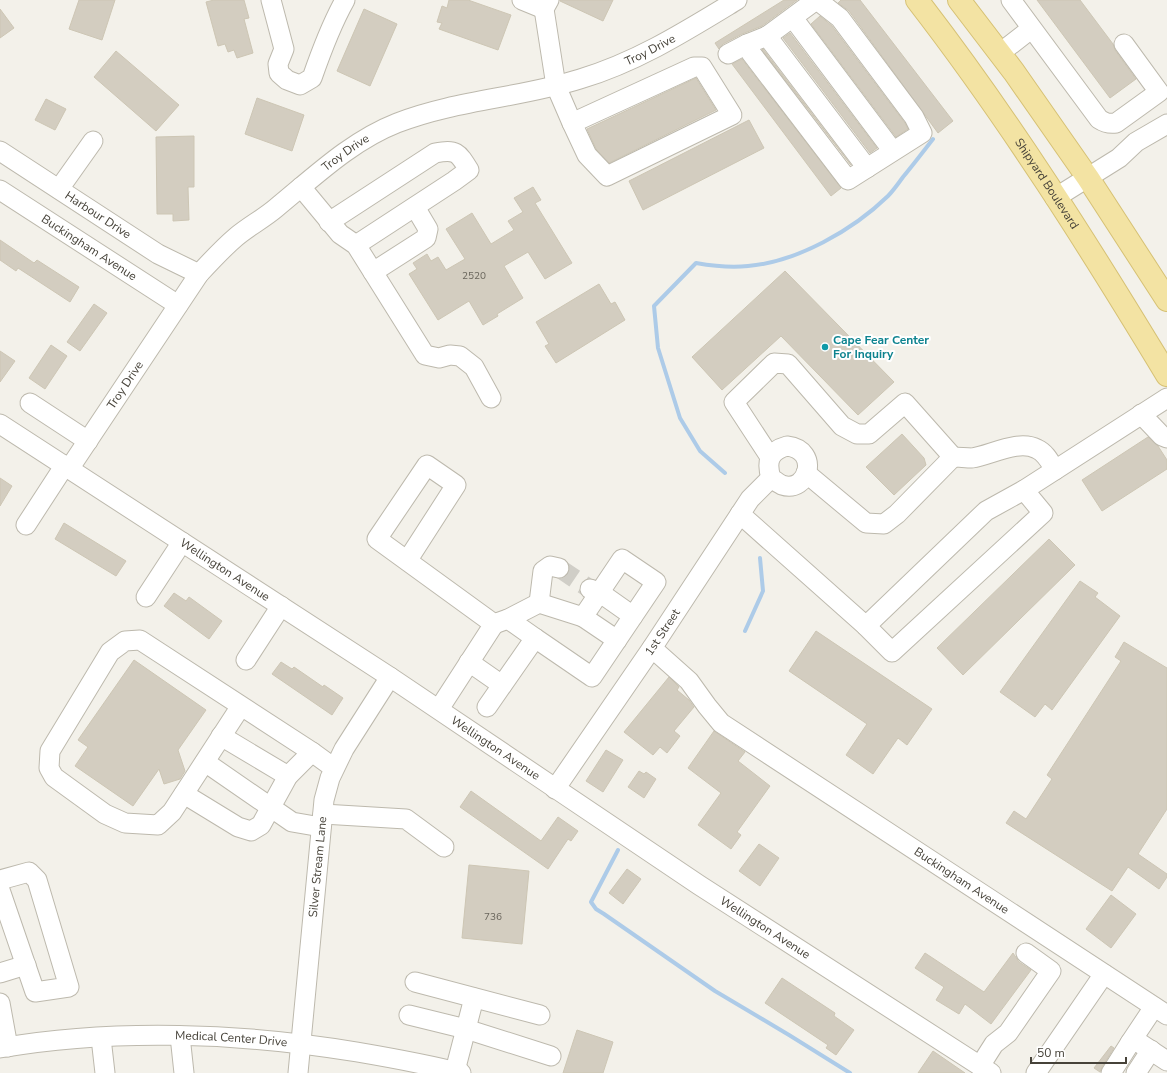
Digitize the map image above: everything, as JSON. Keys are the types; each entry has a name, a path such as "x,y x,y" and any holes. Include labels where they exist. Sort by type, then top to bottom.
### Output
{"main road":[{"name":"Shipyard Boulevard","path":"917,0 984,90 1055,198 1167,375"},
{"path":"959,0 1000,53 1088,178 1167,300"}],"street":[{"path":"271,0 284,49 278,64 279,73 287,80 300,85 312,78 321,52 345,0"},
{"path":"522,0 547,5 556,86 572,123 587,155 607,176 732,115 702,67 694,67 572,123"},
{"name":"Troy Drive","path":"26,525 67,467 88,441 199,274 214,257 237,236 275,209 301,187 356,146 377,132 397,123 422,115 451,107 556,86 610,70 660,46 737,0"},
{"path":"728,54 747,44 767,36 816,0 840,18 914,117 922,133 848,180 751,53 747,44"},
{"path":"1011,0 1099,119 1110,123 1121,120 1159,92 1124,44"},
{"path":"793,18 889,146 890,152"},
{"path":"1000,53 1032,28"},
{"path":"767,36 867,168"},
{"path":"1055,198 1119,158 1136,142 1167,124"},
{"path":"59,189 93,141"},
{"name":"Harbour Drive","path":"0,151 158,254 199,274"},
{"path":"329,222 435,153 448,151 461,156 469,170 356,245"},
{"path":"301,187 340,234 356,245 425,355 439,358 450,355 460,356 474,367 491,398"},
{"name":"Buckingham Avenue","path":"0,190 178,305"},
{"path":"373,272 426,238 428,229 415,207"},
{"path":"770,457 734,402 774,363 788,364 842,426 857,434 869,434 905,404 953,457 970,458 1015,446 1026,446 1037,448 1045,455 1055,470"},
{"path":"866,626 986,511 1024,490 1167,398"},
{"path":"30,403 88,441"},
{"path":"1141,414 1162,436 1167,438"},
{"name":"Wellington Avenue","path":"0,424 439,709 555,789 699,885 985,1069"},
{"path":"787,446 794,447 800,450 804,455 808,468 806,474 803,479 793,485 781,485 771,478 768,464 770,457 780,448 787,446"},
{"path":"806,474 866,523 884,524 897,514 953,457"},
{"path":"407,561 456,484 427,465 377,539 407,561 501,622 535,638 592,677 656,582 622,559 595,590 583,617"},
{"name":"1st Street","path":"555,789 652,648 750,499 771,478"},
{"path":"740,514 866,626 892,652 1042,513 1024,490"},
{"path":"146,597 182,542"},
{"path":"539,603 543,571 550,566 559,568"},
{"path":"595,590 633,616"},
{"path":"439,709 469,662 501,622 539,603 583,617 617,640"},
{"path":"246,660 281,606"},
{"path":"487,707 535,638"},
{"path":"241,706 172,812 158,825 125,823 105,814 54,777 49,768 50,751 110,652 125,641 140,640 312,752 334,768"},
{"name":"Buckingham Avenue","path":"652,648 689,681 721,723 755,747 1161,1011"},
{"path":"469,662 502,685"},
{"name":"Silver Stream Lane","path":"298,1073 302,1044 322,821 326,794 334,768 344,749 390,677"},
{"path":"221,736 288,776"},
{"path":"184,794 238,827 251,832 261,825 272,808 288,776 312,752"},
{"path":"205,762 292,822 406,819 444,847"},
{"path":"0,880 29,872 37,880 69,987 35,992 0,890"},
{"path":"985,1069 994,1044 1008,1034 1051,971 1026,953"},
{"path":"0,973 26,965"},
{"path":"1036,1073 1104,974"},
{"path":"415,982 540,1015"},
{"path":"458,1072 466,1029 474,998"},
{"path":"0,1002 4,1047"},
{"path":"1111,1073 1130,1043 1161,1011"},
{"path":"409,1015 466,1029 551,1056"},
{"path":"180,1036 184,1073"},
{"name":"Medical Center Drive","path":"4,1047 101,1038 180,1036 237,1038 302,1044 381,1056 458,1072"},
{"path":"101,1038 105,1073"},
{"path":"1130,1043 1138,1042 1167,1061"},
{"path":"1136,1073 1151,1050"}],"building":[{"path":"79,0 115,0 102,40 69,29"},
{"path":"214,0 244,0 249,18 244,19 253,53 237,58 234,50 228,52 225,44 218,46 206,2"},
{"path":"449,0 468,0 511,15 498,50 439,29 442,23 437,22 442,6 447,8"},
{"path":"560,0 613,0 603,21"},
{"path":"784,0 797,0 762,26 723,44 719,49 715,43"},
{"path":"841,0 860,0 953,121 938,133 849,11 838,3"},
{"path":"1037,0 1080,0 1113,44 1115,50 1136,79 1110,98"},
{"path":"0,9 14,28 0,38"},
{"path":"364,9 397,24 370,86 337,71"},
{"path":"820,16 832,26 908,129 896,137 811,24"},
{"path":"790,33 877,148 870,153 783,38"},
{"path":"763,49 851,165 762,50"},
{"path":"116,51 179,105 156,131 94,77"},
{"path":"742,59 841,188 831,196 732,64"},
{"path":"696,78 716,110 609,163 596,149 587,129"},
{"path":"257,98 304,115 292,151 245,134"},
{"path":"46,99 66,109 55,130 35,120"},
{"path":"749,120 764,148 643,210 629,181"},
{"path":"194,136 194,187 188,187 189,220 173,221 173,214 157,214 156,137"},
{"path":"533,187 541,200 535,203 572,263 545,279 528,252 504,266 523,298 497,314 498,316 483,325 469,301 438,320 409,274 417,269 413,263 427,254 431,261 438,257 446,270 465,259 446,229 472,213 491,244 514,230 508,221 523,212 514,198"},
{"path":"0,240 34,263 37,260 79,287 70,302 18,268 16,271 0,260"},
{"name":"Cape Fear Center For Inquiry","path":"785,271 894,382 858,415 781,336 722,390 692,357"},
{"path":"599,284 611,304 615,302 625,320 556,363 545,346 549,344 536,322"},
{"path":"94,304 107,313 80,351 67,342"},
{"path":"51,345 67,356 45,389 29,378"},
{"path":"0,351 15,361 0,382"},
{"path":"902,434 924,458 926,465 894,495 866,467"},
{"path":"1148,437 1158,446 1167,460 1167,469 1102,511 1082,480"},
{"path":"0,478 12,486 0,506"},
{"path":"64,523 126,561 116,576 55,539"},
{"path":"1049,539 1075,565 963,675 937,648"},
{"path":"1080,581 1098,593 1095,597 1120,616 1052,710 1045,704 1035,717 1000,692"},
{"path":"174,593 186,601 189,597 222,621 209,639 164,606"},
{"path":"816,631 932,709 907,745 898,738 873,774 846,755 867,724 789,671"},
{"path":"1124,642 1167,668 1167,809 1138,854 1167,874 1167,877 1159,889 1128,867 1112,891 1006,823 1014,811 1026,819 1052,779 1047,775 1121,661 1115,657"},
{"path":"134,660 206,710 178,750 185,771 180,779 164,784 159,769 133,806 75,766 88,747 78,740"},
{"path":"281,662 292,669 294,667 323,687 324,685 343,698 332,715 272,674"},
{"path":"669,677 679,687 677,690 689,700 694,707 674,731 680,736 667,753 660,747 653,755 624,732"},
{"path":"714,731 745,752 738,761 770,786 737,832 741,835 731,849 698,825 721,793 688,768"},
{"path":"606,750 623,760 603,792 586,781"},
{"path":"639,771 644,774 646,772 656,779 644,798 628,787"},
{"path":"471,791 541,841 558,817 578,831 571,841 568,839 548,869 460,807"},
{"path":"759,844 779,858 760,886 739,871"},
{"path":"469,865 529,871 522,944 462,938"},
{"path":"627,869 641,879 623,904 609,893"},
{"path":"1111,895 1136,914 1111,948 1086,929"},
{"path":"925,953 984,992 1013,953 1019,962 1031,970 991,1024 965,1004 959,1014 936,1000 944,987 915,968"},
{"path":"782,978 835,1013 834,1016 854,1030 836,1055 826,1048 828,1045 765,1003"},
{"path":"577,1030 613,1042 603,1073 563,1073"},
{"path":"1111,1046 1114,1048 1100,1072 1094,1068"},
{"path":"933,1051 965,1073 918,1073"}],"waterway":[{"path":"725,473 700,451 680,418 658,348 654,306 696,263 735,267 767,263 805,251 841,232 874,209 894,190 933,139"},
{"path":"745,631 763,591 760,558"},
{"path":"618,850 591,902 596,909 715,991 850,1073"}],"tunnel":[{"path":"559,568 590,589"}],"place":[{"name":"Cape Fear Center For Inquiry","path":"825,347"}]}
